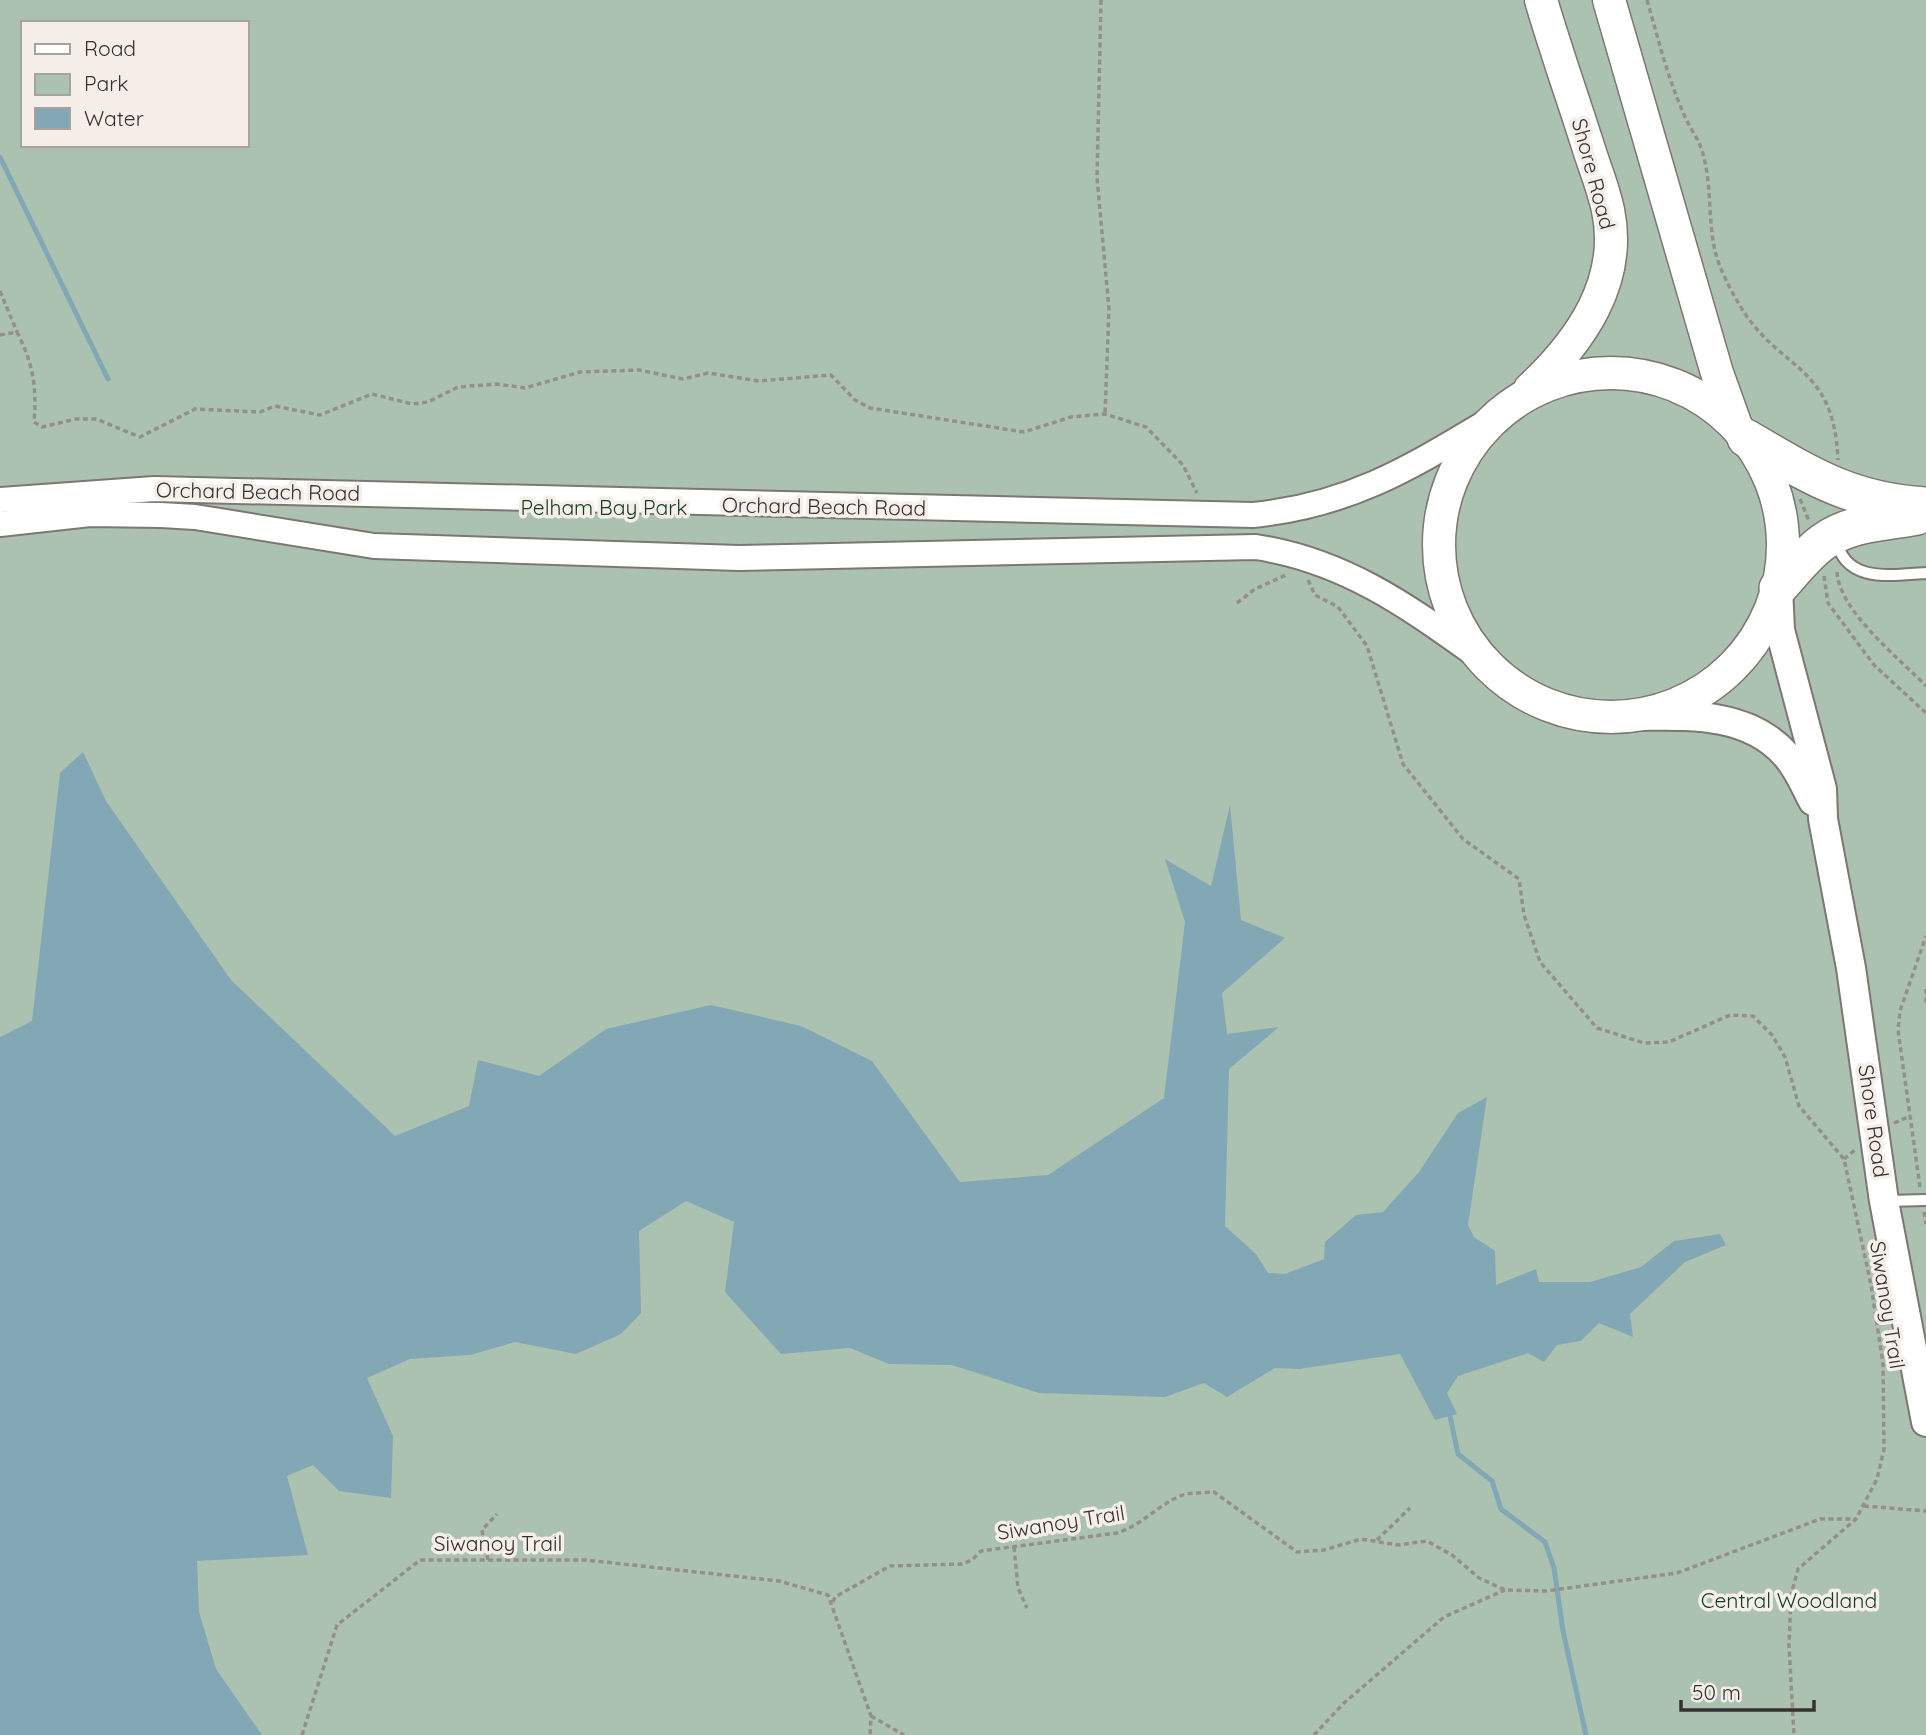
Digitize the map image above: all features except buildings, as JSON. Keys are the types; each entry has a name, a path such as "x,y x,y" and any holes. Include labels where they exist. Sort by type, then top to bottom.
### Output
{"highway":[{"path":"1742,433 1835,488 1882,501 1926,506"},
{"path":"1778,588 1828,539 1863,525 1926,514"}],"main road":[{"name":"Shore Road","path":"1541,0 1604,197 1610,227 1610,256 1604,285 1587,323 1564,354 1478,438 1460,464 1443,510 1439,542 1441,573 1450,605 1464,635 1483,660 1508,683 1540,702 1578,714 1708,717 1730,721 1768,737 1794,765 1823,819"},
{"path":"1609,0 1717,373 1742,433"},
{"path":"1507,409 1542,388 1571,379 1602,374 1635,375 1666,382 1695,395 1742,433"},
{"name":"Shore Road","path":"1742,433 1770,479 1780,512 1783,558 1778,588 1780,630 1822,789 1823,819 1851,968 1884,1202 1926,1422"},
{"name":"Shore Road","path":"1629,716 1660,710 1690,698 1729,671 1759,633 1778,588"}],"street":[{"name":"Orchard Beach Road","path":"0,500 78,492 175,489 1204,516 1275,513 1346,497 1392,478 1507,409"},
{"name":"Orchard Beach Road","path":"0,524 90,514 161,514 374,546 739,558 848,558 1233,546 1298,555 1327,564 1382,591 1483,660"}],"lane":[{"path":"1828,539 1849,566 1862,572 1884,576 1926,573"},
{"path":"1884,1202 1924,1200"}],"path":[{"path":"1101,0 1097,178 1109,309 1105,414"},
{"path":"1647,0 1664,61 1683,113 1700,146 1709,189 1715,251 1739,305 1757,328 1811,377 1828,404 1837,433 1835,488"},
{"path":"0,291 29,356 37,388 34,422 42,427 76,419 96,419 140,437 195,410 260,412 275,406 320,415 372,394 412,404 428,402 458,387 497,384 524,388 580,372 598,370 639,370 683,379 708,373 759,382 831,375 855,400 870,408 1024,432 1071,417 1105,414 1146,427 1183,465 1194,485 1204,516"},
{"path":"0,335 17,332"},
{"path":"1796,488 1828,539 1841,591 1851,606 1926,686"},
{"path":"1237,603 1255,590 1290,574 1292,560 1298,555"},
{"name":"Siwanoy Trail","path":"302,1735 337,1625 420,1560 586,1560 779,1581 828,1595 833,1602 835,1597 890,1566 962,1563 972,1560 981,1551 1117,1533 1137,1527 1160,1507 1183,1495 1214,1492 1297,1552 1324,1550 1361,1539 1398,1545 1427,1541 1452,1555 1479,1578 1505,1590 1546,1591 1677,1573 1820,1519 1856,1519 1877,1479 1884,1449 1883,1364 1871,1284 1844,1159 1799,1106 1785,1057 1772,1035 1753,1016 1730,1015 1669,1042 1644,1043 1597,1028 1540,962 1524,915 1519,879 1463,839 1403,764 1367,646 1338,607 1315,595 1298,555"},
{"path":"1823,568 1828,603 1874,665 1926,713"},
{"path":"1926,936 1900,1011 1898,1030 1926,1224"},
{"path":"1926,989 1926,1004"},
{"path":"1864,1506 1926,1511"},
{"path":"1377,1540 1410,1508"},
{"path":"488,1560 482,1530 497,1514"},
{"path":"1794,1735 1789,1646 1791,1595 1798,1569 1856,1519"},
{"path":"1014,1547 1018,1588 1027,1608"},
{"path":"1314,1735 1345,1703 1444,1616 1505,1590"},
{"path":"833,1602 871,1716 870,1735"},
{"path":"871,1716 904,1735"}],"green space":[{"name":"Pelham Bay Park","path":"0,0 1926,0 1926,1735 109,1735 0,1205"}],"water":[{"path":"83,752 106,801 231,980 395,1136 469,1106 478,1060 539,1076 606,1029 711,1005 801,1026 872,1061 960,1182 1048,1175 1164,1098 1185,922 1165,859 1211,886 1230,805 1241,920 1285,938 1222,993 1227,1034 1279,1027 1229,1069 1225,1226 1256,1254 1268,1273 1285,1274 1324,1259 1325,1242 1356,1215 1383,1212 1419,1172 1458,1113 1487,1097 1468,1225 1474,1237 1495,1251 1496,1285 1536,1269 1539,1282 1590,1282 1641,1267 1674,1241 1720,1234 1726,1245 1685,1262 1630,1314 1633,1337 1599,1323 1581,1341 1557,1345 1544,1362 1528,1353 1458,1376 1447,1393 1457,1414 1435,1420 1400,1354 1299,1369 1275,1368 1227,1397 1204,1383 1165,1397 1039,1393 952,1365 889,1364 850,1348 781,1354 725,1292 734,1222 686,1201 639,1231 641,1313 621,1334 576,1354 515,1342 470,1355 410,1359 367,1378 393,1436 391,1498 339,1491 313,1465 287,1476 308,1555 197,1561 199,1612 216,1669 262,1735 0,1735 0,1037 32,1021 60,773"}],"waterway":[{"path":"0,157 108,379"},
{"path":"1450,1416 1458,1454 1492,1481 1501,1509 1545,1542 1554,1568 1563,1631 1586,1735"}],"park label":[{"name":"Central Woodland","path":"1789,1601"}]}
